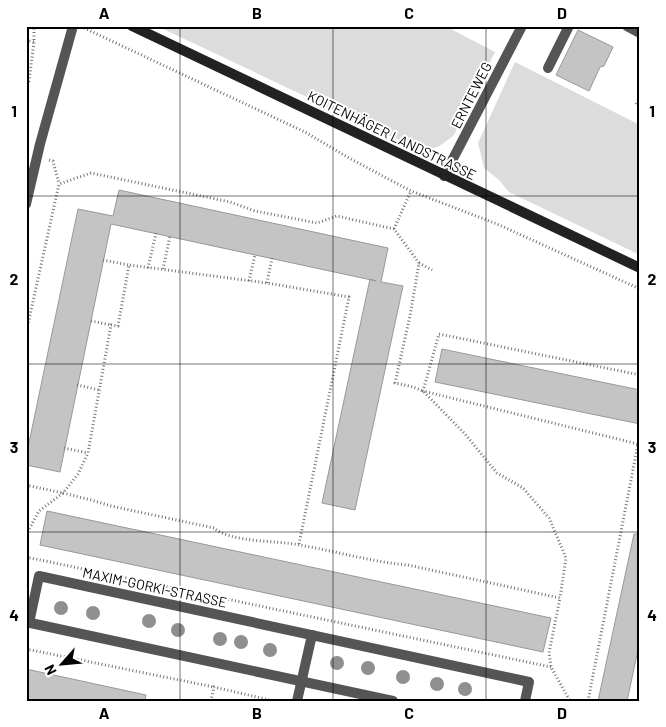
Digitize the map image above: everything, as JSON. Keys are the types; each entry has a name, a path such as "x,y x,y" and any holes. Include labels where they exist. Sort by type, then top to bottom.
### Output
{"main road":[{"name":"KOITENHÄGER LANDSTRASSE","path":"132,26 640,268"}],"street":[{"path":"26,204 40,144 74,26"},
{"name":"ERNTEWEG","path":"444,176 522,26"},
{"path":"548,68 569,26"},
{"path":"627,26 640,33"},
{"name":"MAXIM-GORKI-STRASSE","path":"393,701 28,622 39,576 529,682 525,701"},
{"path":"297,701 312,635"}],"path":[{"path":"26,84 29,81 34,26"},
{"path":"82,26 297,128 349,158 411,190 497,224 640,288"},
{"path":"26,40 34,42"},
{"path":"636,104 640,97"},
{"path":"26,333 59,184 92,173 230,202 255,211 281,216 317,222 338,216 394,229 420,262 432,270"},
{"path":"394,229 411,190"},
{"path":"148,268 156,233"},
{"path":"163,270 170,236"},
{"path":"249,281 255,254"},
{"path":"267,283 272,258"},
{"path":"104,260 148,268 267,283 349,297 299,544"},
{"path":"420,262 395,383 638,444 588,701"},
{"path":"91,321 118,326 129,265"},
{"path":"26,535 39,511 63,494 78,474 88,453 111,325"},
{"path":"423,391 439,334 640,375"},
{"path":"77,385 99,390"},
{"path":"423,391 465,434 497,473 523,488 550,518 566,558 560,598 548,653 551,667 570,701"},
{"path":"64,448 88,453"},
{"path":"26,485 111,506 214,528 221,533 264,542 299,544 385,564 408,565 560,598"},
{"path":"26,557 551,667"},
{"path":"26,649 274,701"},
{"path":"211,701 214,687"}],"shaded area":[{"path":"157,26 445,26 495,52 454,135 437,147 426,149 383,133"},
{"path":"515,62 640,125 640,255 509,192 499,180 484,168 478,143"}],"building":[{"path":"578,30 613,47 604,66 600,67 589,91 556,75"},
{"path":"119,190 388,248 381,282 403,286 355,510 322,503 370,280 111,224 60,472 26,465 26,457 78,209 113,216"},
{"path":"442,349 640,390 640,424 435,382"},
{"path":"47,511 551,618 543,652 40,545"},
{"path":"634,534 640,534 640,640 632,678 627,701 598,701"},
{"path":"26,669 146,695 145,701 26,701"}]}
